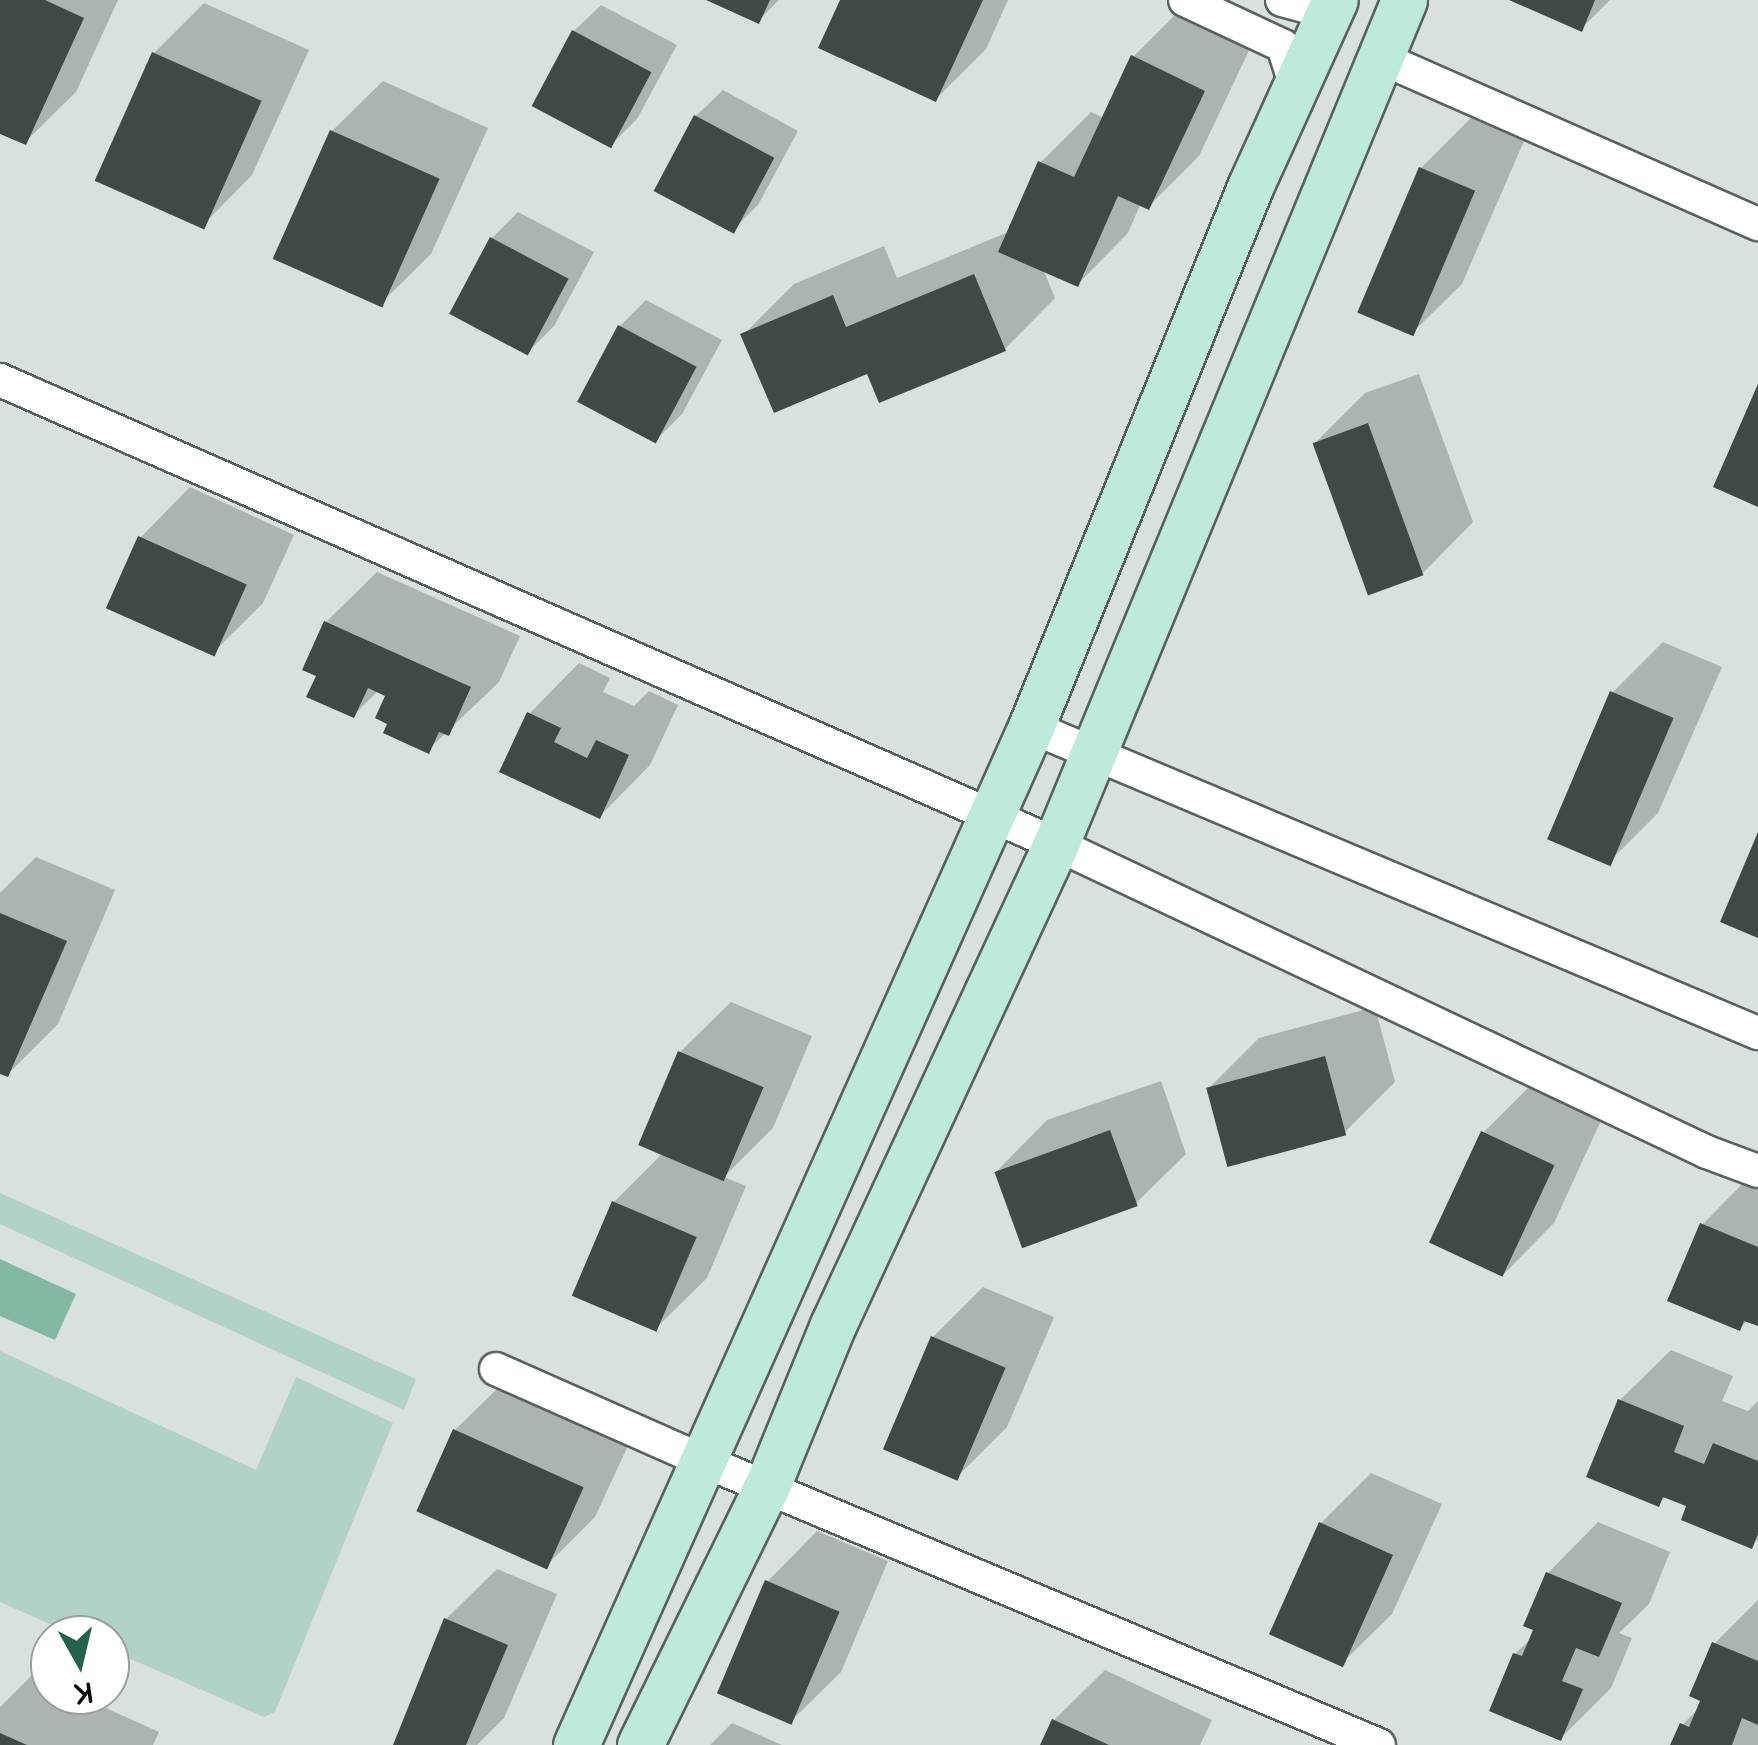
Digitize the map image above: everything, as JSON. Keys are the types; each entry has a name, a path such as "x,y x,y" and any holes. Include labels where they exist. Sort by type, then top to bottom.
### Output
{"main road":[{"path":"576,1745 706,1462 1031,727 1335,0"},
{"path":"640,1745 768,1484 833,1326 1056,844 1404,0"}],"street":[{"path":"1186,0 1283,46 1296,87"},
{"path":"1282,0 1305,6 1324,0"},
{"path":"1381,58 1758,224"},
{"path":"0,380 1056,844 1707,1152 1758,1171"},
{"path":"1031,727 1758,1033"},
{"path":"496,1369 706,1462 768,1484 1380,1745"}],"shaded area":[{"path":"0,1193 416,1379 404,1410 0,1224"},
{"path":"0,1259 76,1294 55,1340 0,1316"},
{"path":"0,1351 256,1470 296,1377 393,1423 275,1712 264,1717 130,1659 130,1615 30,1615 0,1602"}],"building":[{"path":"0,0 45,0 84,18 26,145 0,134"},
{"path":"706,0 770,0 759,24"},
{"path":"840,0 983,0 936,102 818,48"},
{"path":"1509,0 1595,0 1582,32"},
{"path":"572,30 651,72 611,148 532,106"},
{"path":"152,52 262,101 204,230 95,181"},
{"path":"1131,55 1205,91 1149,210 1118,196 1078,287 998,252 1038,161 1074,177"},
{"path":"694,115 774,158 734,234 654,191"},
{"path":"330,130 440,179 382,308 273,259"},
{"path":"1419,167 1475,191 1413,336 1357,312"},
{"path":"490,237 569,279 528,356 449,314"},
{"path":"974,274 1006,351 879,403 867,374 774,413 740,334 833,295 846,327"},
{"path":"618,325 697,367 656,444 577,402"},
{"path":"1758,384 1758,507 1713,487"},
{"path":"1368,423 1423,575 1368,595 1313,443"},
{"path":"138,536 247,584 215,657 106,608"},
{"path":"324,621 471,687 449,736 439,732 429,754 383,733 387,724 375,718 385,696 368,688 354,718 306,697 316,676 302,670"},
{"path":"1610,691 1674,718 1611,866 1547,839"},
{"path":"527,712 561,728 554,742 587,758 596,740 629,755 600,819 499,772"},
{"path":"1758,832 1758,938 1720,922"},
{"path":"0,913 67,941 8,1077 0,1074"},
{"path":"678,1051 764,1087 724,1181 638,1145"},
{"path":"1325,1056 1346,1135 1227,1167 1206,1088"},
{"path":"1110,1130 1138,1206 1022,1248 994,1172"},
{"path":"1481,1131 1554,1165 1502,1277 1429,1242"},
{"path":"612,1201 697,1237 656,1332 572,1296"},
{"path":"1700,1223 1758,1247 1758,1326 1744,1321 1740,1331 1667,1301"},
{"path":"931,1336 1006,1368 958,1481 883,1449"},
{"path":"1618,1399 1684,1426 1674,1452 1704,1464 1713,1443 1758,1461 1758,1534 1752,1549 1681,1520 1686,1506 1663,1497 1659,1507 1586,1477"},
{"path":"453,1429 584,1487 547,1569 416,1511"},
{"path":"1319,1522 1393,1555 1343,1667 1269,1634"},
{"path":"1546,1572 1622,1603 1599,1657 1576,1648 1562,1681 1583,1689 1561,1741 1489,1711 1513,1653 1522,1656 1533,1630 1523,1626"},
{"path":"765,1580 840,1612 792,1725 717,1693"},
{"path":"444,1618 508,1645 466,1745 393,1745"},
{"path":"1712,1642 1758,1661 1758,1725 1742,1718 1732,1745 1670,1745 1680,1723 1689,1727 1700,1701 1689,1696"},
{"path":"1052,1719 1109,1745 1040,1745"},
{"path":"0,1733 27,1745 0,1745"}]}
